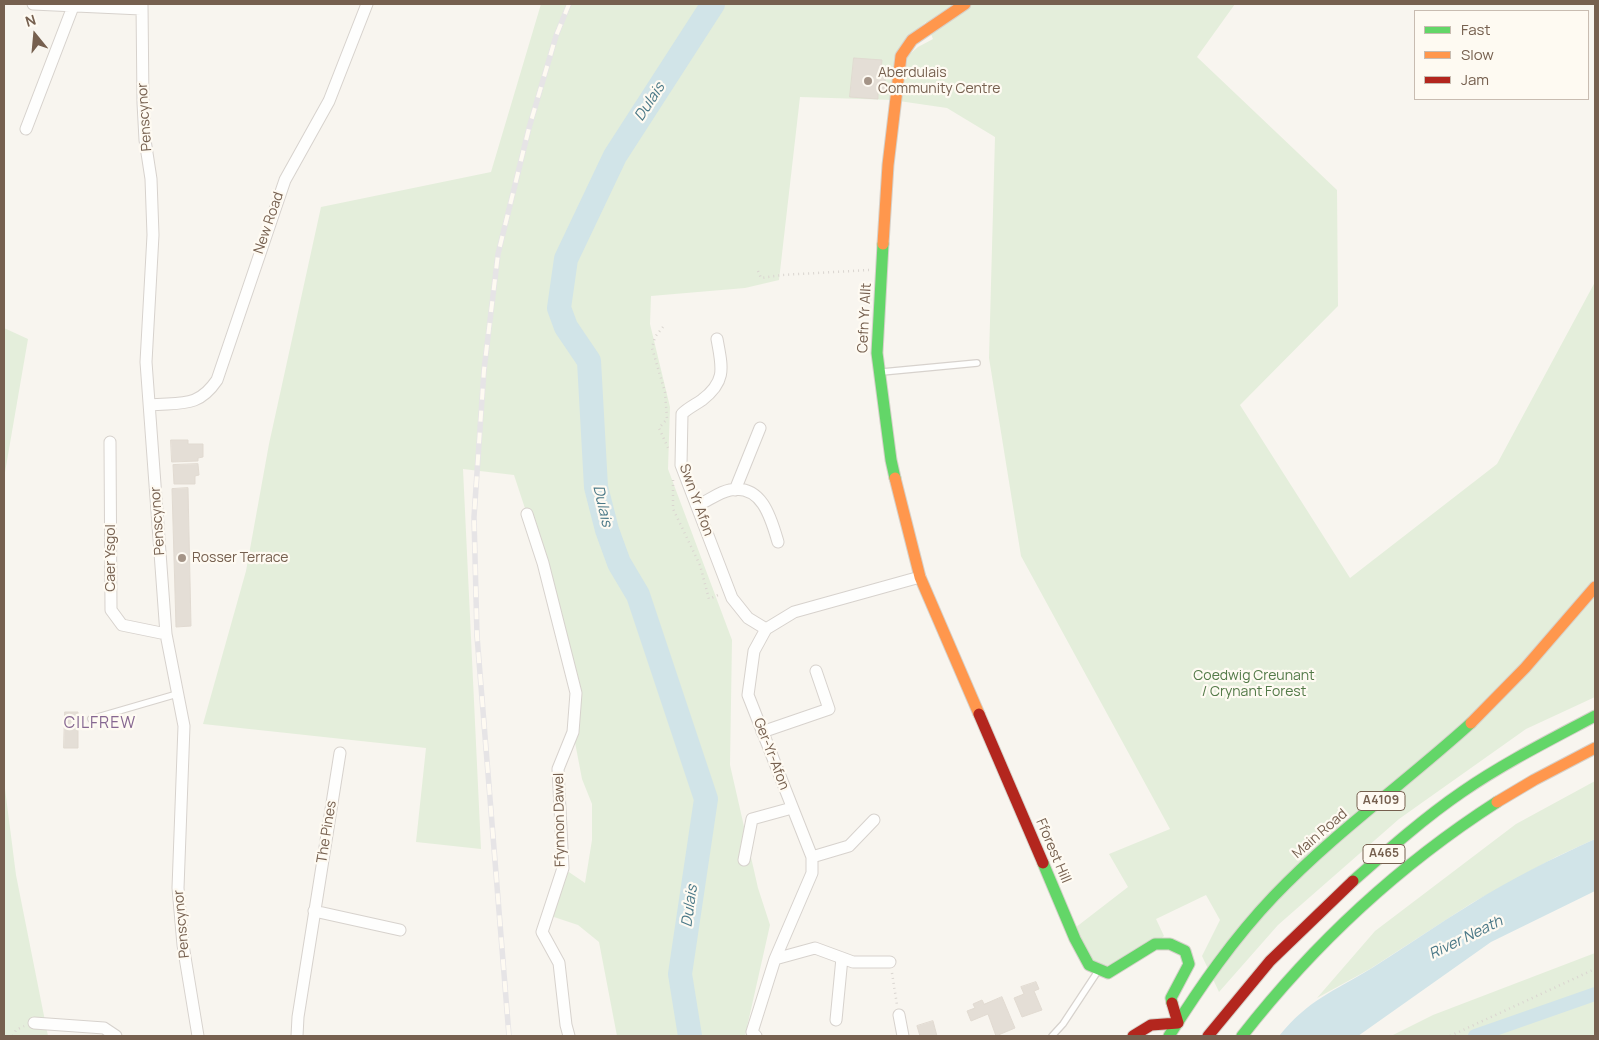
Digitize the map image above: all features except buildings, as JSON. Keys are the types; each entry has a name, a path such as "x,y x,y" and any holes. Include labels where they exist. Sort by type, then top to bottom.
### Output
{"main road":[{"name":"Cefn Yr Allt","path":"920,577 892,460 877,353 888,165 901,56 912,40 965,4"},
{"name":"Fforest Hill","path":"920,577 1075,939 1089,965 1099,969"},
{"name":"Main Road","path":"1169,1036 1210,973 1244,927 1291,878 1437,755 1482,713 1526,667 1595,588"},
{"name":"A465","path":"1208,1036 1242,992 1280,948 1339,891 1429,816 1503,766 1595,716"},
{"name":"A465","path":"1242,1036 1283,985 1330,934 1400,873 1462,826 1515,790 1595,748"},
{"path":"1099,969 1108,972 1155,944 1170,944 1185,951 1189,964 1171,998 1178,1022 1151,1025 1133,1036"}],"street":[{"path":"33,4 142,6"},
{"path":"26,129 74,4"},
{"name":"New Road","path":"150,405 196,401 208,394 217,380 285,180 329,101 367,4"},
{"name":"Penscynor","path":"142,6 142,103 145,140 152,179 153,235 146,362 166,634 184,726 178,888 183,945 198,1036"},
{"name":"Swn Yr Afon","path":"717,339 722,368 720,378 709,394 688,408 681,420 681,465 732,598 748,618 766,629"},
{"path":"735,490 760,428"},
{"name":"Caer Ysgol","path":"110,442 111,610 122,625 166,634"},
{"path":"698,506 728,490 751,493 759,499 770,514 778,542"},
{"name":"Ffynnon Dawel","path":"526,514 543,563 576,694 573,732 558,769 563,868 542,932 559,963 569,1036"},
{"path":"766,629 794,612 920,577"},
{"name":"Ger-Yr-Afon","path":"754,1034 775,959 812,874 812,857 748,695 754,651 766,629"},
{"path":"762,732 829,708 816,671"},
{"name":"The Pines","path":"297,1036 298,1017 314,911 340,753"},
{"path":"744,860 752,819 792,808"},
{"path":"812,857 849,846 874,820"},
{"path":"314,911 400,930"},
{"path":"775,959 816,948 853,962 890,962"},
{"path":"836,1020 842,958"},
{"path":"899,1015 904,1036"},
{"path":"34,1023 104,1028 116,1036"}],"lane":[{"path":"880,372 976,363"},
{"path":"91,719 177,694"},
{"path":"1052,1036 1093,982 1099,969"}],"path":[{"path":"758,271 761,278 782,275 883,270"},
{"path":"890,962 899,1015"},
{"path":"1450,1036 1595,969"}],"green space":[{"name":"Coedwig Creunant / Crynant Forest","path":"541,4 1235,4 1197,57 1337,190 1338,306 1240,405 1350,578 1497,464 1595,282 1595,697 1526,729 1399,819 1278,925 1219,992 1202,956 1220,920 1206,895 1156,919 1164,936 1155,944 1108,973 1089,965 1071,931 1128,887 1109,854 1170,829 1021,556 989,358 995,137 947,108 899,101 904,59 918,47 933,39 926,22 908,40 899,56 893,100 800,97 779,280 745,288 651,296 650,324 670,407 668,469 732,640 730,765 758,888 770,925 745,1036 617,1036 599,942 578,925 548,915 563,868 585,883 592,840 592,804 582,779 573,732 576,693 543,563 514,475 463,469 481,849 416,842 426,748 203,724 246,571 269,444 321,207 491,172"},
{"path":"4,328 28,339 4,478"},
{"path":"4,781 16,875 48,1036 4,1036"},
{"path":"1595,781 1595,839 1556,857 1472,903 1370,969 1317,998 1375,931 1516,824"},
{"path":"1595,953 1595,1036 1391,1036 1433,1015"}],"water":[{"name":"River Neath","path":"1595,839 1595,891 1491,942 1358,1036 1279,1036 1301,1013 1333,990 1372,968 1517,877"}],"waterway":[{"name":"Dulais","path":"690,1036 680,974 706,799 638,595 619,563 607,530 596,487 589,361 566,327 559,308 566,259 615,156 713,4"},
{"path":"1475,1036 1595,994"}],"railway":[{"path":"509,1036 477,636 474,517 484,370 498,254 529,128 556,36 569,4"}],"traffic: fast":[{"path":"883,244 877,353 895,478"},
{"path":"1353,881 1420,823 1478,781 1595,716"},
{"path":"1169,1036 1218,964 1274,896 1346,829 1471,723"},
{"path":"1242,1036 1298,969 1360,908 1426,852 1497,802"},
{"path":"1043,863 1075,939 1089,965 1108,973 1155,944 1170,944 1185,951 1189,964 1171,998 1172,1003"}],"traffic: slow":[{"path":"883,244 888,165 901,56 912,40 965,4"},
{"path":"895,478 920,577 979,714"},
{"path":"1471,723 1525,668 1595,587"},
{"path":"1497,802 1595,748"}],"traffic: jam":[{"path":"979,714 1043,863"},
{"path":"1208,1036 1270,961 1353,881"},
{"path":"1133,1036 1151,1025 1178,1023 1172,1003"}],"place":[{"name":"Aberdulais Community Centre","path":"868,81"},
{"name":"Rosser Terrace","path":"182,558"}],"district":[{"name":"CILFREW","path":"100,724"}]}
